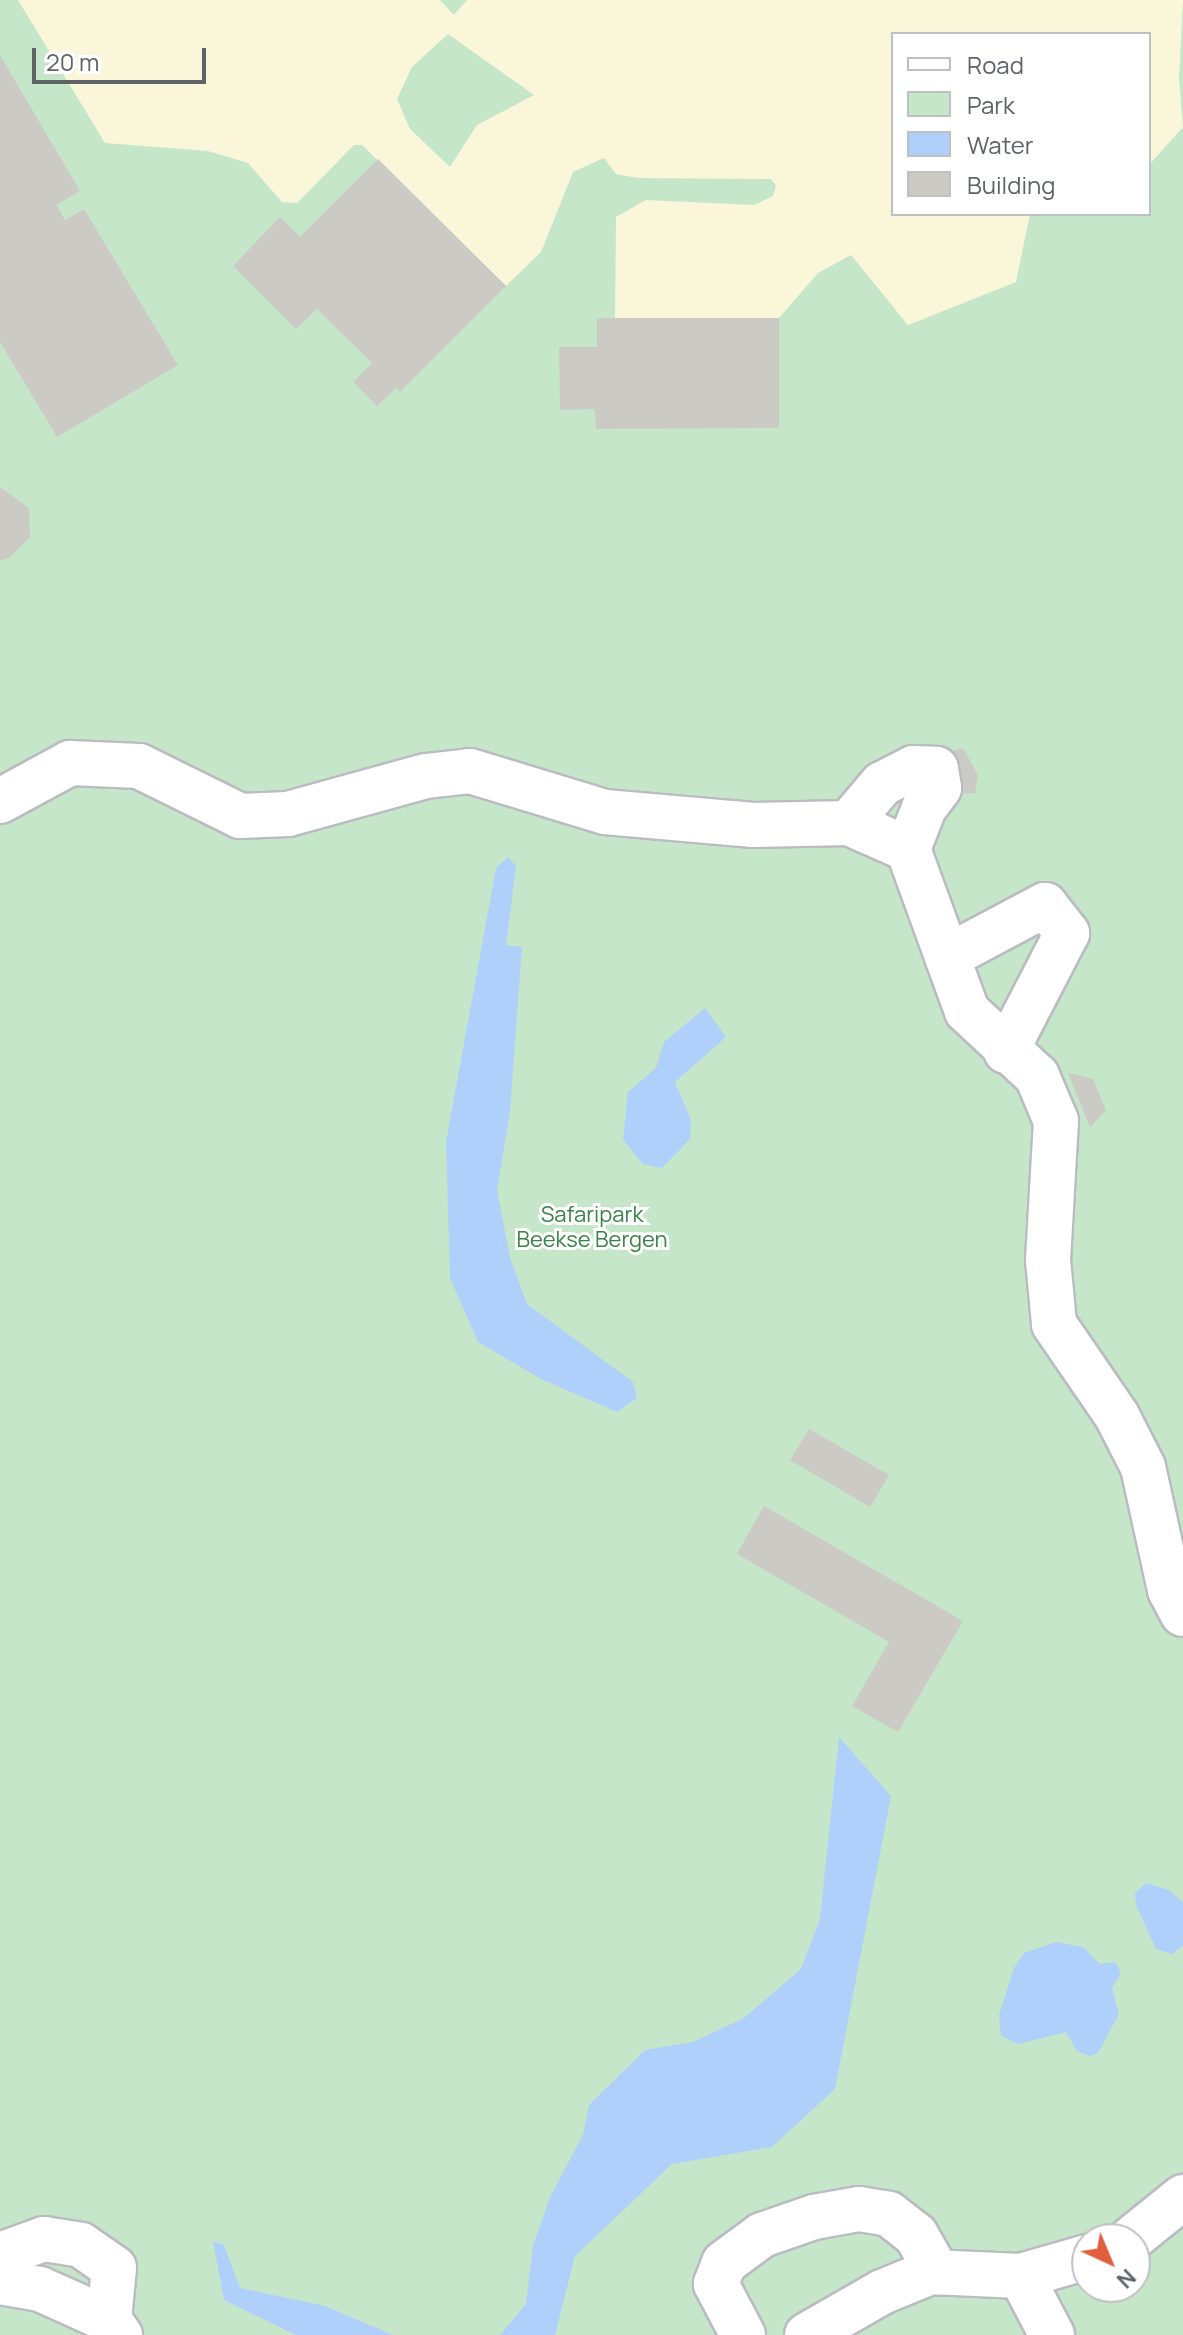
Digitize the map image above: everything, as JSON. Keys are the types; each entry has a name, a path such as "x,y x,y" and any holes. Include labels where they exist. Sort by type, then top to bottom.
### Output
{"street":[{"path":"0,801 70,763 139,766 240,816 288,814 426,776 470,771 605,812 753,825 849,823 908,849"},
{"path":"849,823 882,784 913,768 936,769 939,788 924,808 908,849 967,1011 1006,1051 1037,1076 1056,1121 1048,1260 1054,1324 1164,1485 1183,1614"},
{"path":"947,957 1045,905 1067,933 1006,1051"},
{"path":"1151,2223 1183,2197"},
{"path":"743,2335 716,2284 724,2263 762,2235 814,2217 859,2209 889,2214 916,2235 937,2272"},
{"path":"0,2255 44,2239 81,2245 114,2268 114,2328 40,2289 0,2282"},
{"path":"807,2335 882,2292 937,2272 1021,2276 1071,2262"},
{"path":"1021,2276 1052,2335"}],"green space":[{"name":"Safaripark Beekse Bergen","path":"0,0 1183,0 1183,2335 0,2335"}],"sand":[{"path":"18,0 440,0 454,15 467,0 1183,0 1179,79 1183,127 1151,163 1151,32 891,32 891,216 1030,216 1016,282 908,325 851,255 818,273 779,318 615,318 616,217 646,200 754,205 773,196 776,186 771,179 638,178 616,174 604,158 573,172 541,252 506,286 362,145 354,145 297,203 282,202 248,163 208,151 105,143","holes":["448,34 534,95 477,125 450,167 410,129 397,99 412,67"]}],"water":[{"path":"508,857 516,866 506,945 522,947 510,1111 497,1190 510,1258 527,1304 633,1382 637,1398 617,1412 541,1379 478,1342 450,1278 446,1142 496,868"},
{"path":"705,1008 726,1037 675,1082 691,1120 690,1139 662,1168 643,1164 623,1140 628,1092 656,1068 664,1042"},
{"path":"839,1737 891,1796 835,2089 772,2147 672,2164 575,2256 555,2335 500,2335 526,2304 533,2246 550,2197 583,2135 589,2105 645,2050 693,2042 744,2018 801,1969 820,1919"},
{"path":"1146,1883 1169,1890 1183,1902 1183,1946 1172,1954 1156,1949 1136,1905 1135,1893"},
{"path":"1056,1942 1083,1947 1100,1964 1115,1962 1121,1973 1112,1988 1119,2014 1098,2053 1090,2056 1077,2051 1066,2032 1018,2044 1001,2036 999,2015 1014,1968 1024,1953"},
{"path":"213,2241 224,2245 240,2288 325,2306 393,2335 296,2335 224,2300"}],"building":[{"path":"0,55 80,191 56,205 65,220 84,209 178,365 57,437 0,342"},
{"path":"378,159 506,286 400,392 396,388 377,406 353,382 372,363 317,309 296,329 233,266 280,217 300,237"},
{"path":"597,318 779,318 779,428 596,429 595,409 560,410 559,347 597,347"},
{"path":"0,487 29,508 30,537 9,558 0,560"},
{"path":"963,748 978,775 975,793 951,794 947,752"},
{"path":"1068,1073 1093,1079 1106,1110 1090,1128"},
{"path":"809,1429 889,1475 870,1507 790,1460"},
{"path":"764,1506 963,1621 898,1732 852,1706 889,1642 737,1554"}]}
